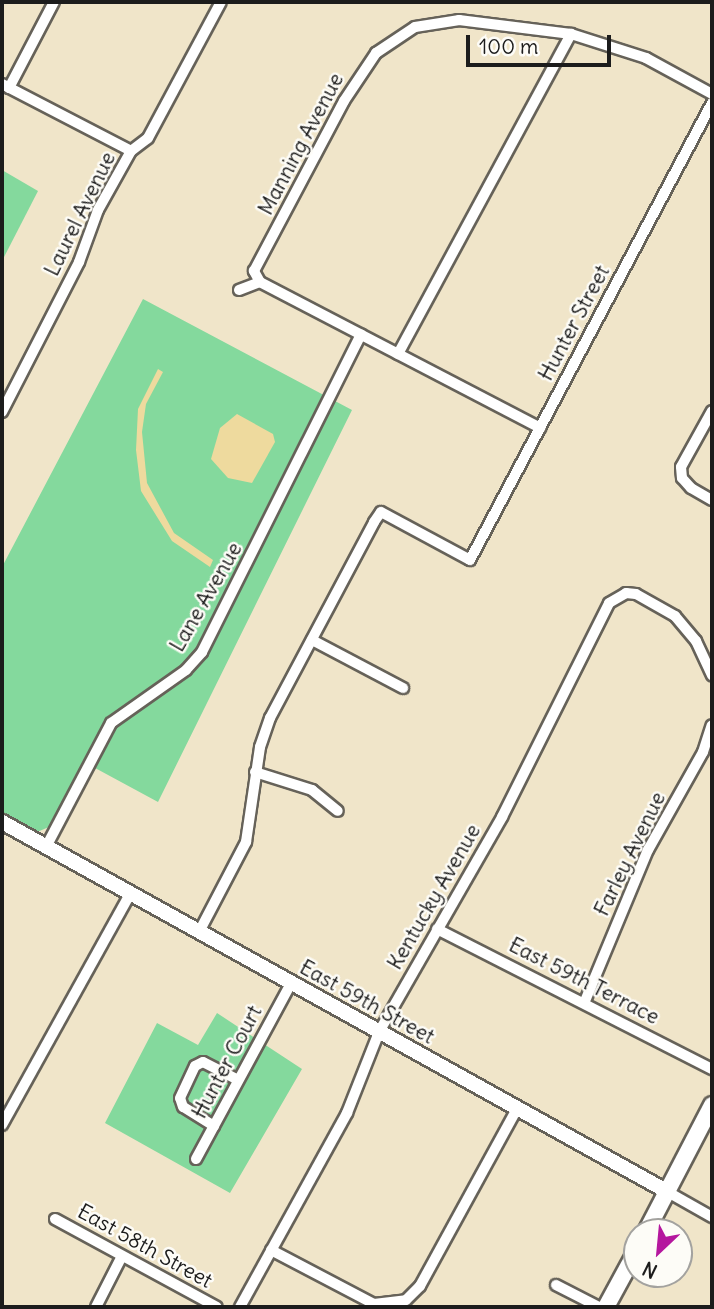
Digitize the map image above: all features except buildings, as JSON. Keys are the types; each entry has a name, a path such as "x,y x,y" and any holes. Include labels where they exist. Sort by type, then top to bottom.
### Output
{"main road":[{"path":"654,1218 712,1105"},
{"path":"606,1307 623,1276"}],"street":[{"path":"54,2 6,86 131,151"},
{"name":"Laurel Avenue","path":"2,412 131,151 148,138 221,2"},
{"name":"Manning Avenue","path":"260,282 254,271 344,101 376,53 402,34 438,20 459,20 571,34"},
{"path":"398,354 571,34 646,58 712,94"},
{"name":"Hunter Street","path":"312,640 381,512 470,559 712,103"},
{"path":"239,290 260,282 540,428"},
{"name":"Lane Avenue","path":"46,847 111,723 186,670 202,652 361,335"},
{"path":"712,411 681,467 682,478 712,500"},
{"name":"Kentucky Avenue","path":"240,1307 347,1113 379,1032 502,817 609,603 633,594 675,616 696,641 712,675"},
{"path":"199,932 246,842 256,772 270,719 312,640 403,688"},
{"name":"Farley Avenue","path":"584,1001 649,850 703,752 712,725"},
{"path":"256,772 312,790 338,811"},
{"name":"East 59th Street","path":"2,822 712,1217"},
{"path":"2,1125 130,894"},
{"name":"East 59th Terrace","path":"437,929 584,1001 712,1069"},
{"name":"Hunter Court","path":"196,1159 292,984"},
{"path":"215,1126 183,1107 180,1098 195,1066 203,1062 238,1080"},
{"path":"271,1250 374,1304 403,1301 420,1286 517,1110"},
{"name":"East 58th Street","path":"55,1219 217,1307"},
{"path":"96,1307 122,1256"},
{"path":"556,1285 599,1307"}],"green space":[{"path":"2,170 38,191 2,261"},
{"path":"143,299 352,410 158,802 84,762 49,827 37,832 2,812 2,567"},
{"path":"217,1013 302,1069 230,1193 105,1123 157,1023 198,1045"}],"sand":[{"path":"158,369 163,372 146,404 142,432 147,483 174,533 213,560 210,567 172,541 141,491 136,450 138,409"},
{"path":"237,414 273,434 275,442 252,483 228,478 211,459 220,428"}]}
